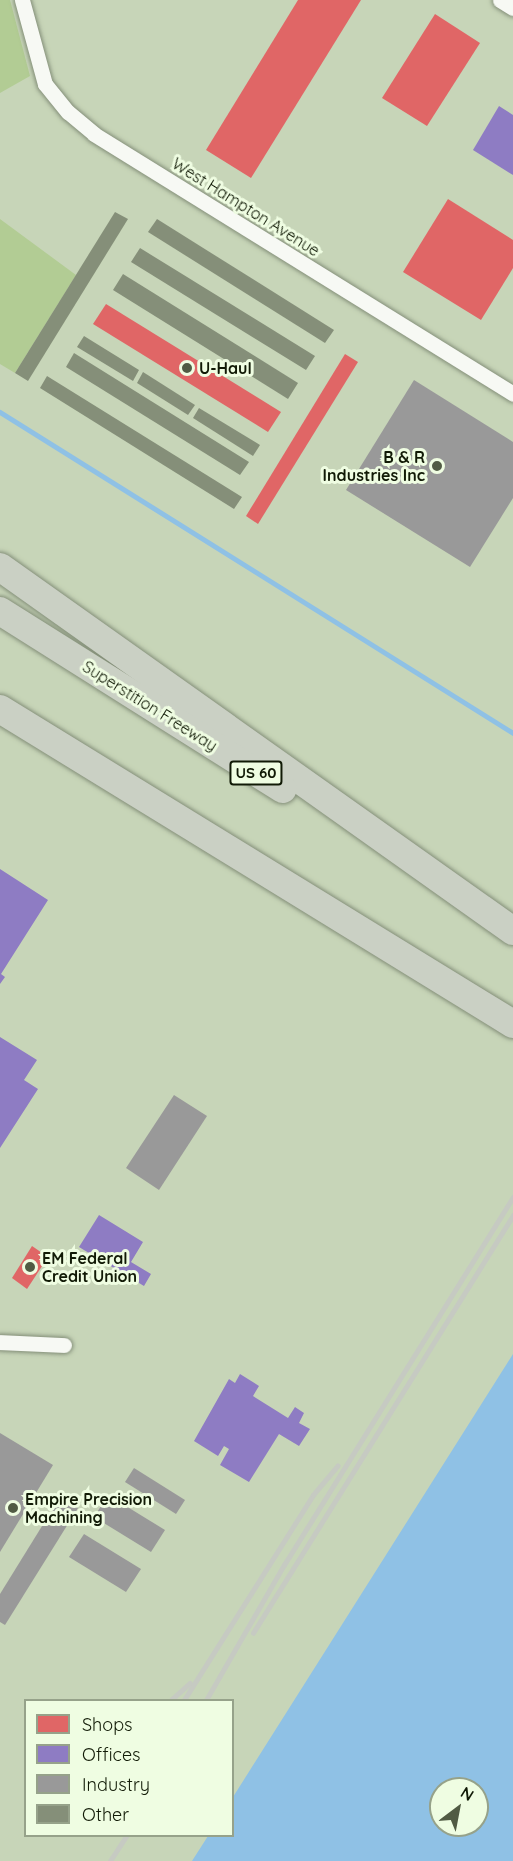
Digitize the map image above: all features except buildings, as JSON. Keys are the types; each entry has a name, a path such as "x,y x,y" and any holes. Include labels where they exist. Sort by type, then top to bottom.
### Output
{"highway":[{"path":"0,567 513,933"},
{"name":"Superstition Freeway","path":"0,611 513,933"},
{"path":"0,709 513,1024"},
{"path":"0,720 114,780"}],"street":[{"name":"West Hampton Avenue","path":"22,0 45,84 68,112 94,134 513,394"},
{"path":"500,0 513,8"},
{"path":"0,1342 64,1345"}],"green space":[{"path":"0,0 10,0 30,76 0,93"},
{"path":"0,219 76,275 15,373 0,364"}],"water":[{"path":"513,1354 513,1861 192,1861 207,1837 234,1837 234,1795"}],"waterway":[{"path":"0,412 513,733"}],"railway":[{"path":"207,1699 284,1565 513,1197"},
{"path":"253,1633 513,1215"},
{"path":"185,1699 313,1495 337,1466"},
{"path":"172,1699 190,1683"},
{"path":"110,1861 125,1837"}],"place":[{"name":"U-Haul","path":"187,368"},
{"name":"B & R Industries Inc","path":"437,466"},
{"name":"EM Federal Credit Union","path":"30,1267"},
{"name":"Empire Precision Machining","path":"13,1508"}]}
